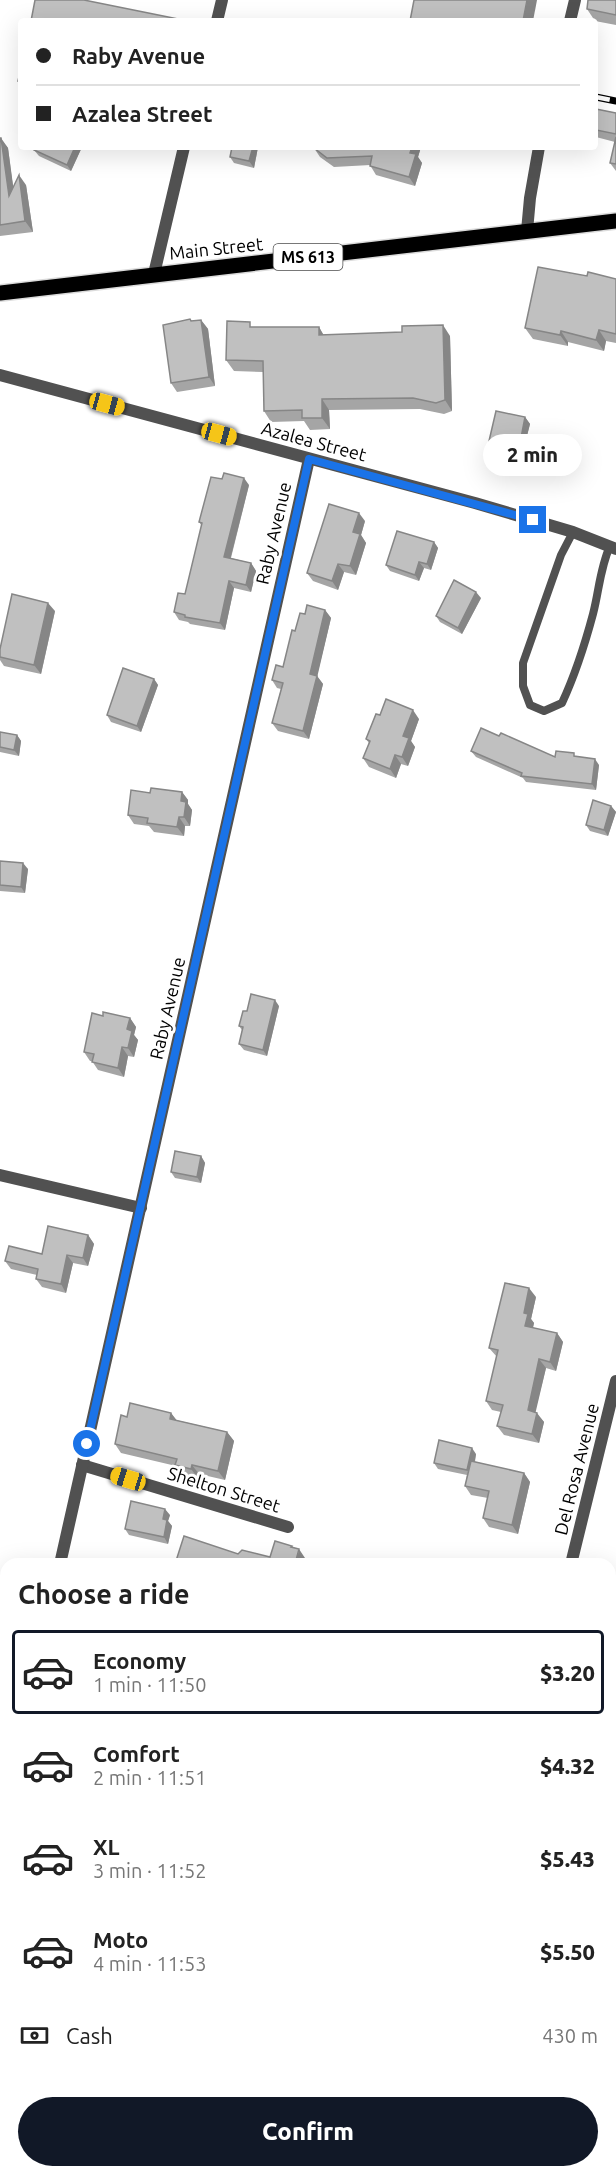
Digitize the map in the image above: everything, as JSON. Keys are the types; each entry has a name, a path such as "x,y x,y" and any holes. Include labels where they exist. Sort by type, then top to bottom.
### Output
{"main road":[{"name":"Main Street","path":"0,293 616,221"}],"street":[{"path":"218,18 222,0"},
{"path":"571,18 575,0"},
{"path":"154,274 183,150"},
{"path":"527,231 538,150"},
{"name":"Azalea Street","path":"0,375 475,503 573,532 613,548"},
{"name":"Raby Avenue","path":"61,1558 309,459"},
{"path":"0,1175 141,1208"},
{"name":"Del Rosa Avenue","path":"572,1558 616,1381"},
{"name":"Shelton Street","path":"82,1465 288,1527"}],"lane":[{"path":"573,532 561,555 523,663 523,686 530,705 544,711 562,703 573,680 593,615 604,559 613,548"}],"building":[{"path":"35,0 84,0 173,18 32,18"},
{"path":"414,0 527,0 524,18 411,18"},
{"path":"588,0 616,0 616,15 587,9"},
{"path":"598,109 616,113 616,134 598,130"},
{"path":"616,137 616,164 610,163"},
{"path":"0,138 9,196 19,175 25,221 0,225"},
{"path":"34,150 74,150 67,165"},
{"path":"231,150 252,150 249,161 230,157"},
{"path":"317,150 411,150 410,153 416,154 409,177 370,166 372,156 327,158"},
{"path":"538,267 587,276 588,272 616,279 616,334 599,330 596,340 561,331 560,335 525,328"},
{"path":"190,319 191,321 201,320 209,377 171,383 163,325"},
{"path":"227,321 250,322 250,327 319,327 319,335 402,332 402,326 443,325 445,400 436,403 413,398 322,399 322,418 302,418 302,410 264,411 263,361 226,360"},
{"path":"496,411 525,417 521,438 533,441 530,457 490,447 491,441 489,441"},
{"path":"224,473 244,478 224,557 251,563 246,585 229,581 220,623 185,617 185,615 174,612 178,593 185,594 202,523 199,522 211,477 222,479"},
{"path":"329,504 359,513 353,532 360,534 350,566 338,564 332,581 307,573"},
{"path":"397,531 434,542 427,564 419,562 415,575 386,565"},
{"path":"454,580 476,592 458,628 436,616"},
{"path":"12,594 48,603 34,665 0,657"},
{"path":"307,605 325,610 310,674 317,676 303,731 272,723 283,683 272,680 276,665 283,667 292,630 295,631 300,613 305,614"},
{"path":"123,668 154,679 137,726 107,715"},
{"path":"386,699 413,710 403,736 409,738 402,757 395,755 390,769 363,758 370,741 366,739 376,714 380,715"},
{"path":"481,728 499,736 501,733 555,757 556,751 595,759 592,784 521,776 522,773 471,751"},
{"path":"0,732 17,735 14,750 0,747"},
{"path":"151,788 182,792 181,801 186,802 184,817 179,817 177,827 147,823 148,818 128,815 131,790 150,793"},
{"path":"593,800 611,806 604,830 586,825"},
{"path":"0,861 23,863 21,887 0,885"},
{"path":"251,994 275,1000 263,1050 239,1044 243,1027 239,1026 243,1011 247,1011"},
{"path":"103,1012 130,1018 127,1029 132,1031 128,1048 122,1047 118,1068 92,1062 94,1054 84,1052 92,1013 103,1016"},
{"path":"175,1151 201,1156 197,1177 171,1172"},
{"path":"48,1226 88,1235 83,1258 67,1255 61,1284 36,1279 38,1269 5,1261 9,1246 42,1254"},
{"path":"505,1283 529,1288 524,1313 528,1314 525,1326 557,1333 550,1362 539,1359 528,1410 537,1413 532,1434 497,1426 503,1405 486,1401 498,1350 489,1348"},
{"path":"130,1403 171,1413 170,1419 227,1432 218,1471 192,1465 191,1469 175,1465 177,1459 115,1444 121,1415 127,1417"},
{"path":"439,1440 472,1448 467,1470 434,1463"},
{"path":"471,1461 524,1473 512,1525 483,1518 489,1491 465,1486"},
{"path":"131,1501 165,1509 163,1519 167,1520 164,1537 125,1529"},
{"path":"184,1536 238,1554 242,1550 270,1557 275,1541 299,1549 297,1558 177,1558"}],"railway":[{"path":"598,97 616,101"}],"route":[{"path":"87,1444 309,459 533,520"}]}
